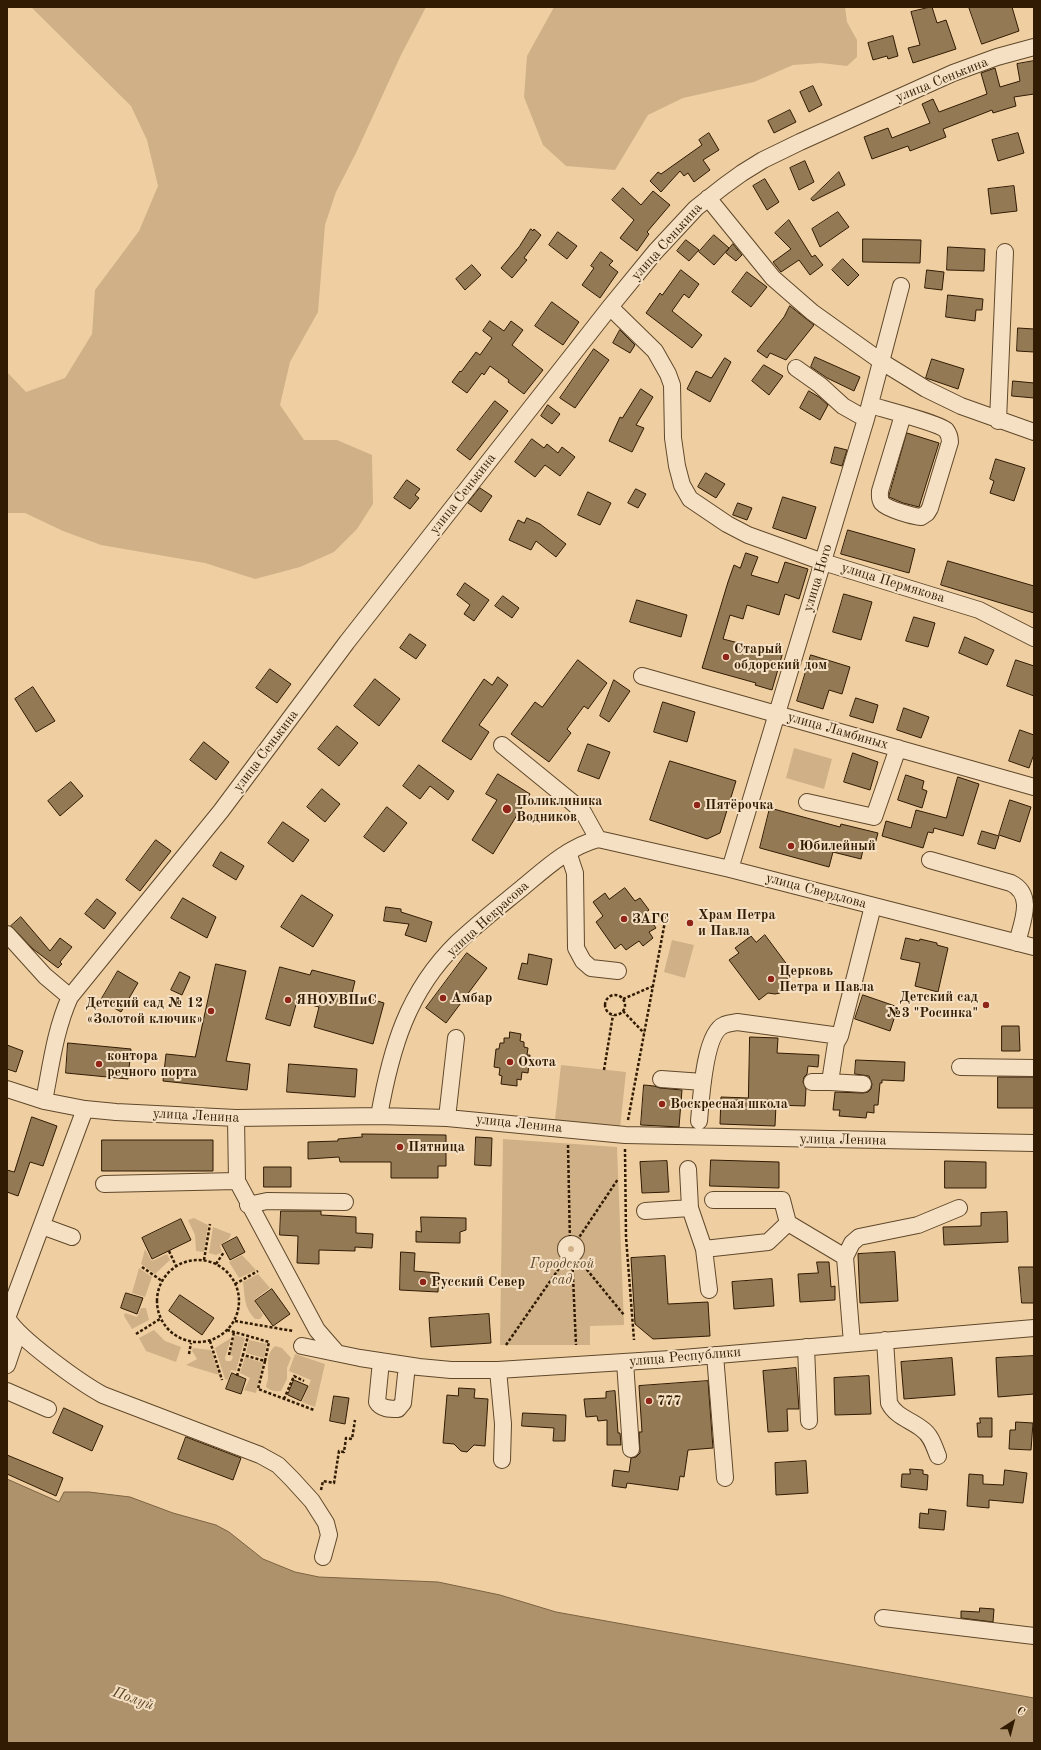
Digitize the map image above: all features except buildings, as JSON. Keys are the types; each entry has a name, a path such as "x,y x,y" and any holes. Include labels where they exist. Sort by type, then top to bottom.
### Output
{"street":[{"name":"улица Сенькина","path":"44,1101 58,1030 62,1015 70,997 221,811 347,642 610,307 655,252 696,208 724,186 763,160 846,120 953,73 997,57 1034,47"},
{"path":"708,198 773,278 812,312 882,362 926,389 961,406 1034,432"},
{"path":"998,420 1005,252"},
{"name":"улица Ного","path":"730,869 824,562 868,412 902,286"},
{"name":"улица Пермякова","path":"610,307 655,351 668,374 672,385 673,438 677,466 682,485 690,499 727,524 748,535 824,562 979,610 1034,638"},
{"path":"796,368 820,385 843,406 868,412 903,415 940,427 946,431 950,442 930,508 921,517 887,507 880,498 880,491 903,415"},
{"name":"улица Ламбиных","path":"642,676 1034,787"},
{"path":"502,745 574,803 586,818 598,839"},
{"path":"808,802 874,817 898,748"},
{"name":"улица Свердлова","path":"598,839 730,869 1034,947"},
{"name":"улица Некрасова","path":"379,1116 385,1081 399,1032 411,1006 429,977 456,944 473,928 568,852 584,842 598,839"},
{"path":"568,852 575,873 576,948 583,961 591,968 618,971"},
{"path":"930,860 1018,886 1025,898 1025,907 1017,943"},
{"path":"830,1082 836,1043 840,1036 873,906"},
{"path":"7,934 45,976 70,997"},
{"path":"699,1121 708,1049 714,1036 723,1025 737,1022 840,1036"},
{"path":"447,1118 456,1038"},
{"path":"960,1067 1034,1068"},
{"path":"661,1078 704,1082"},
{"path":"812,1082 863,1084"},
{"name":"улица Ленина","path":"7,1089 44,1101 85,1109 116,1112 236,1118 379,1116 447,1118 625,1135 1034,1144"},
{"path":"85,1109 7,1318 16,1330 87,1386 104,1395 260,1455 278,1465 312,1501 326,1523 329,1535 323,1557"},
{"path":"236,1118 237,1181 248,1205 317,1330 337,1353"},
{"path":"688,1169 690,1208 704,1249 709,1290"},
{"path":"104,1184 237,1181"},
{"path":"713,1200 782,1200 788,1223 845,1257"},
{"path":"248,1205 267,1201 345,1202"},
{"path":"645,1211 690,1208"},
{"path":"852,1343 845,1257 852,1243 859,1237 918,1225 959,1208"},
{"path":"704,1249 768,1242 788,1223"},
{"path":"42,1226 72,1237"},
{"name":"улица Республики","path":"302,1346 407,1365 451,1370 498,1370 715,1355 1034,1328"},
{"path":"7,1366 14,1344 16,1330"},
{"path":"885,1340 889,1403 898,1414 922,1429 933,1443 938,1456"},
{"path":"806,1347 809,1421"},
{"path":"715,1355 725,1478"},
{"path":"380,1361 376,1402 382,1407 394,1409 398,1409 403,1403 407,1365"},
{"path":"625,1362 631,1449"},
{"path":"498,1370 503,1424 502,1460"},
{"path":"7,1391 48,1409"},
{"path":"883,1618 1034,1636"}],"path":[{"path":"634,1340 626,1237 625,1135 666,916"},
{"path":"623,1000 653,986"},
{"path":"611,995 617,995 623,1000 625,1005 619,1014 613,1015 606,1010 604,1003 606,998 611,995"},
{"path":"623,1010 644,1033"},
{"path":"604,1070 613,1015"},
{"path":"568,1144 576,1345"},
{"path":"506,1345 572,1250 618,1179"},
{"path":"204,1260 210,1224"},
{"path":"170,1250 176,1266"},
{"path":"572,1250 624,1316"},
{"path":"216,1264 224,1252"},
{"path":"189,1260 204,1260 216,1264 230,1275 238,1289 239,1304 234,1321 225,1333 210,1341 191,1342 175,1336 162,1324 156,1310 157,1292 164,1276 176,1266 189,1260"},
{"path":"142,1267 162,1281"},
{"path":"235,1284 258,1271"},
{"path":"136,1334 160,1319"},
{"path":"234,1321 293,1331"},
{"path":"227,1330 270,1342 258,1389 314,1410"},
{"path":"229,1355 234,1332"},
{"path":"237,1376 248,1336"},
{"path":"210,1341 222,1380"},
{"path":"188,1354 191,1342"},
{"path":"243,1355 265,1361"},
{"path":"284,1399 294,1376 304,1381"},
{"path":"312,1501 321,1490 323,1481 334,1483 339,1451 344,1452 346,1438 352,1439 355,1420"}],"green space":[{"path":"31,7 426,7 401,55 356,153 336,192 325,225 318,312 290,362 280,405 304,440 337,440 372,455 373,504 357,529 334,552 300,567 255,579 205,563 101,545 63,531 25,513 7,513 7,372 26,392 65,378 92,334 95,290 139,231 158,186 147,140 131,106"},
{"path":"554,7 845,7 847,22 857,40 857,57 847,66 821,63 793,65 754,82 683,98 648,115 615,170 566,166 543,145 524,97 527,56"},
{"path":"794,748 832,759 824,789 786,778"},
{"path":"672,940 694,945 685,978 664,972"},
{"path":"561,1065 626,1072 620,1128 555,1120"},
{"name":"Городской сад","path":"503,1139 617,1147 624,1325 590,1326 590,1345 500,1345"},
{"path":"194,1218 208,1225 204,1252 196,1251 195,1235 188,1220"},
{"path":"213,1227 231,1234 229,1239 220,1245 222,1252 216,1255 209,1253"},
{"path":"145,1249 152,1261 167,1254 170,1260 155,1274 141,1264"},
{"path":"242,1255 256,1270 239,1278 229,1262"},
{"path":"139,1268 152,1277 145,1297 132,1293"},
{"path":"258,1274 270,1288 254,1300 263,1315 260,1319 255,1319 251,1315 247,1306 243,1282"},
{"path":"141,1308 146,1308 149,1320 132,1329 124,1316 125,1313 137,1317"},
{"path":"154,1330 165,1341 181,1347 176,1362 146,1351 139,1338"},
{"path":"235,1335 245,1338 236,1371 231,1370 228,1380 225,1379 215,1348 231,1338 225,1358 226,1361 231,1361 233,1357 230,1354"},
{"path":"249,1340 267,1344 264,1358 246,1353"},
{"path":"275,1346 282,1348 291,1358 287,1368 287,1379 281,1391 271,1390 266,1387 268,1379 268,1361 270,1353"},
{"path":"193,1348 211,1350 219,1375 186,1365 197,1359 192,1351"},
{"path":"295,1354 325,1364 315,1407 302,1402 311,1380 289,1371"},
{"path":"245,1357 263,1363 256,1393 244,1390 250,1378 240,1373"}],"water":[{"name":"Полуй","path":"7,1479 59,1502 64,1492 89,1492 130,1497 173,1513 216,1525 229,1532 263,1559 295,1572 319,1577 438,1582 500,1595 556,1612 1034,1698 1034,1743 7,1743"}],"place":[{"name":"Старый обдорский дом","path":"726,657"},
{"name":"Пятёрочка","path":"697,805"},
{"name":"Поликлиника Водников","path":"507,809"},
{"name":"Юбилейный","path":"791,846"},
{"name":"ЗАГС","path":"624,919"},
{"name":"Храм Петра и Павла","path":"690,923"},
{"name":"Церковь Петра и Павла","path":"771,979"},
{"name":"Амбар","path":"443,998"},
{"name":"ЯНОУВПиС","path":"288,1000"},
{"name":"Детский сад №3 \"Росинка\"","path":"986,1005"},
{"name":"Детский сад № 12 «Золотой ключик»","path":"211,1011"},
{"name":"Охота","path":"510,1062"},
{"name":"контора речного порта","path":"99,1064"},
{"name":"Воскресная школа","path":"662,1104"},
{"name":"Пятница","path":"400,1147"},
{"name":"Русский Север","path":"423,1282"},
{"name":"777","path":"649,1401"}]}
